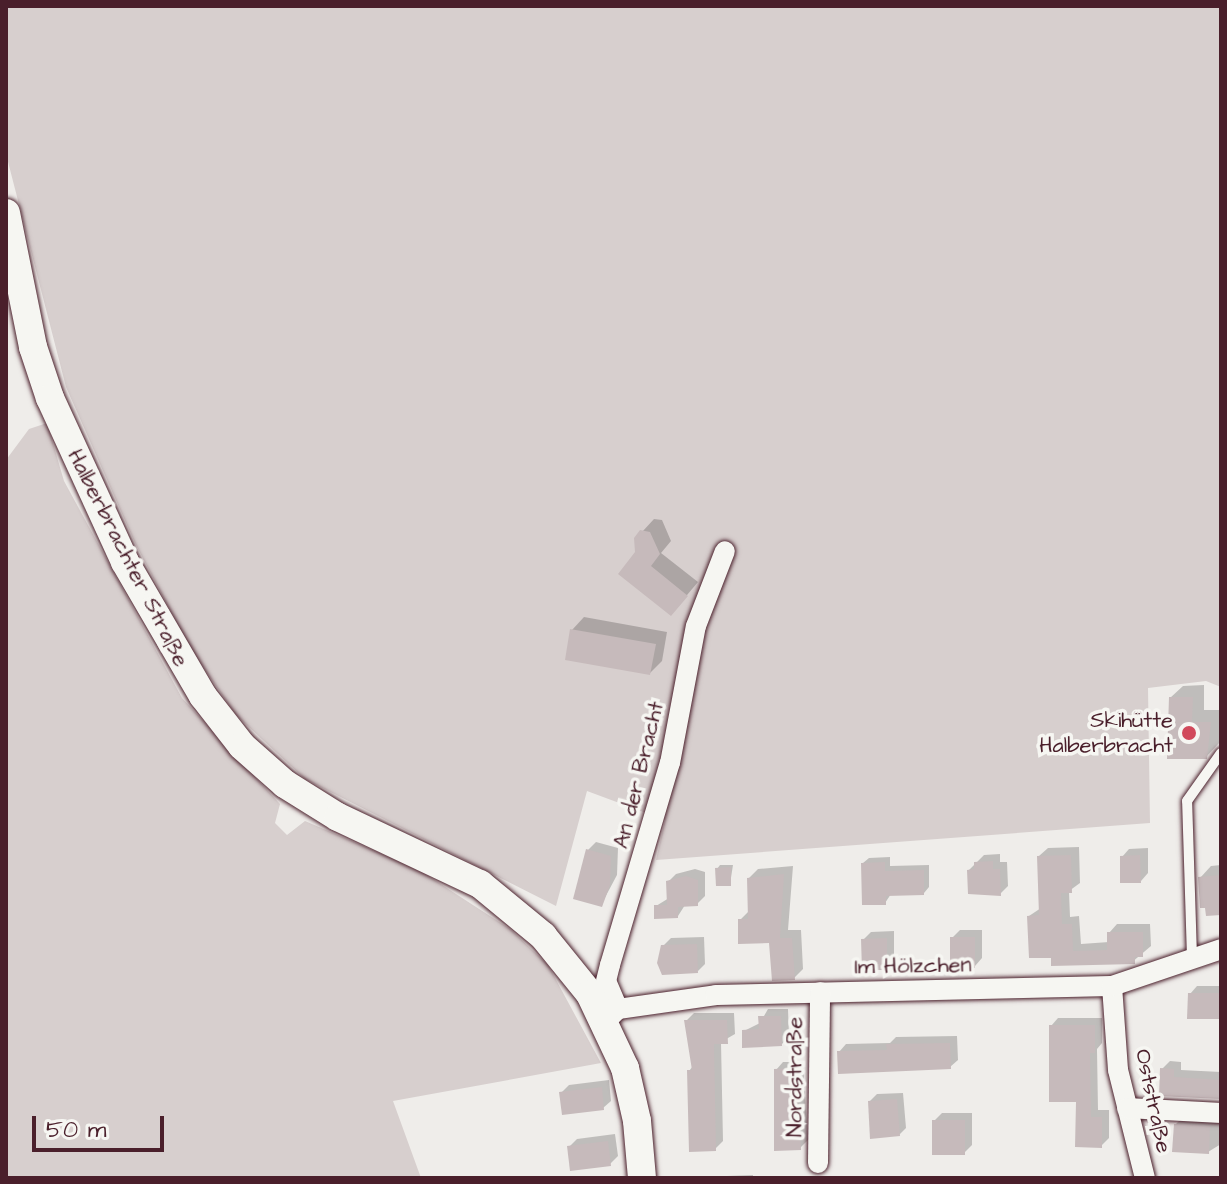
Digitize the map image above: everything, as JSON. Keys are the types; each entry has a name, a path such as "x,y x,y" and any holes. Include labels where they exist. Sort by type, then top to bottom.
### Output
{"main road":[{"name":"Halberbrachter Straße","path":"6,213 33,347 71,448 125,562 221,723 264,768 307,799 503,899 574,970 612,1015 634,1108 642,1178"}],"street":[{"name":"An der Bracht","path":"612,1015 606,981 670,763 696,626 725,551"},
{"name":"Im Hölzchen","path":"612,1015 716,995 1112,986 1221,949"},
{"name":"Oststraße","path":"1112,986 1118,1070 1145,1178"},
{"name":"Nordstraße","path":"818,1163 820,992"},
{"path":"1127,1108 1221,1113"}],"lane":[{"path":"1192,957 1187,801 1221,753"}],"shaded area":[{"path":"6,6 1221,6 1221,687 1206,681 1148,688 1150,823 656,860 665,820 587,791 556,906 305,779 236,715 190,648 135,543 66,387 6,154"},
{"path":"47,423 64,481 182,698 280,804 275,823 287,835 305,821 419,870 510,929 548,965 601,1063 393,1101 421,1178 6,1178 6,460 29,429"}],"building":[{"path":"640,530 650,532 660,554 651,566 688,596 671,616 618,574 635,552 634,538"},
{"path":"570,629 656,644 650,675 565,660"},
{"name":"Skihütte Halberbracht","path":"1169,697 1193,697 1192,722 1211,722 1207,759 1167,759"},
{"path":"586,849 611,856 610,885 602,907 573,899"},
{"path":"1071,855 1072,893 1061,893 1062,924 1072,924 1073,951 1107,950 1107,932 1143,932 1143,957 1135,957 1135,964 1051,966 1051,958 1029,958 1027,916 1039,915 1037,856"},
{"path":"1140,855 1141,883 1120,883 1120,856"},
{"path":"993,861 993,869 1000,869 1001,896 968,894 967,870 974,869 974,862"},
{"path":"885,862 885,871 924,870 924,895 886,896 886,905 862,905 861,863"},
{"path":"731,867 731,886 716,886 715,868"},
{"path":"784,874 780,938 792,938 795,980 772,981 769,943 738,944 738,919 748,919 747,878"},
{"path":"1221,875 1221,915 1206,916 1205,908 1200,908 1198,877"},
{"path":"686,876 698,880 698,906 678,907 678,918 654,919 654,905 667,905 666,881"},
{"path":"950,937 975,937 975,968 950,969"},
{"path":"887,938 887,970 862,970 861,939"},
{"path":"697,944 698,973 662,975 657,963 661,945"},
{"path":"1188,993 1221,993 1220,1019 1187,1019"},
{"path":"758,1016 781,1016 782,1046 742,1048 742,1030 759,1029"},
{"path":"684,1020 727,1020 728,1044 714,1044 716,1151 689,1152 687,1070 692,1070"},
{"path":"1049,1025 1095,1025 1095,1053 1090,1053 1091,1117 1102,1117 1102,1148 1075,1147 1076,1102 1049,1102"},
{"path":"950,1043 951,1069 838,1074 837,1051 887,1050 886,1044"},
{"path":"796,1068 801,1150 774,1151 774,1069"},
{"path":"1160,1068 1174,1069 1174,1077 1221,1080 1221,1099 1159,1096"},
{"path":"602,1087 604,1110 562,1115 559,1092"},
{"path":"897,1099 900,1136 870,1139 868,1101"},
{"path":"932,1120 965,1120 965,1155 932,1155"},
{"path":"1174,1124 1210,1126 1209,1154 1172,1152"},
{"path":"608,1141 611,1166 570,1171 567,1146"}],"place":[{"name":"Skihütte Halberbracht","path":"1189,733"}]}
